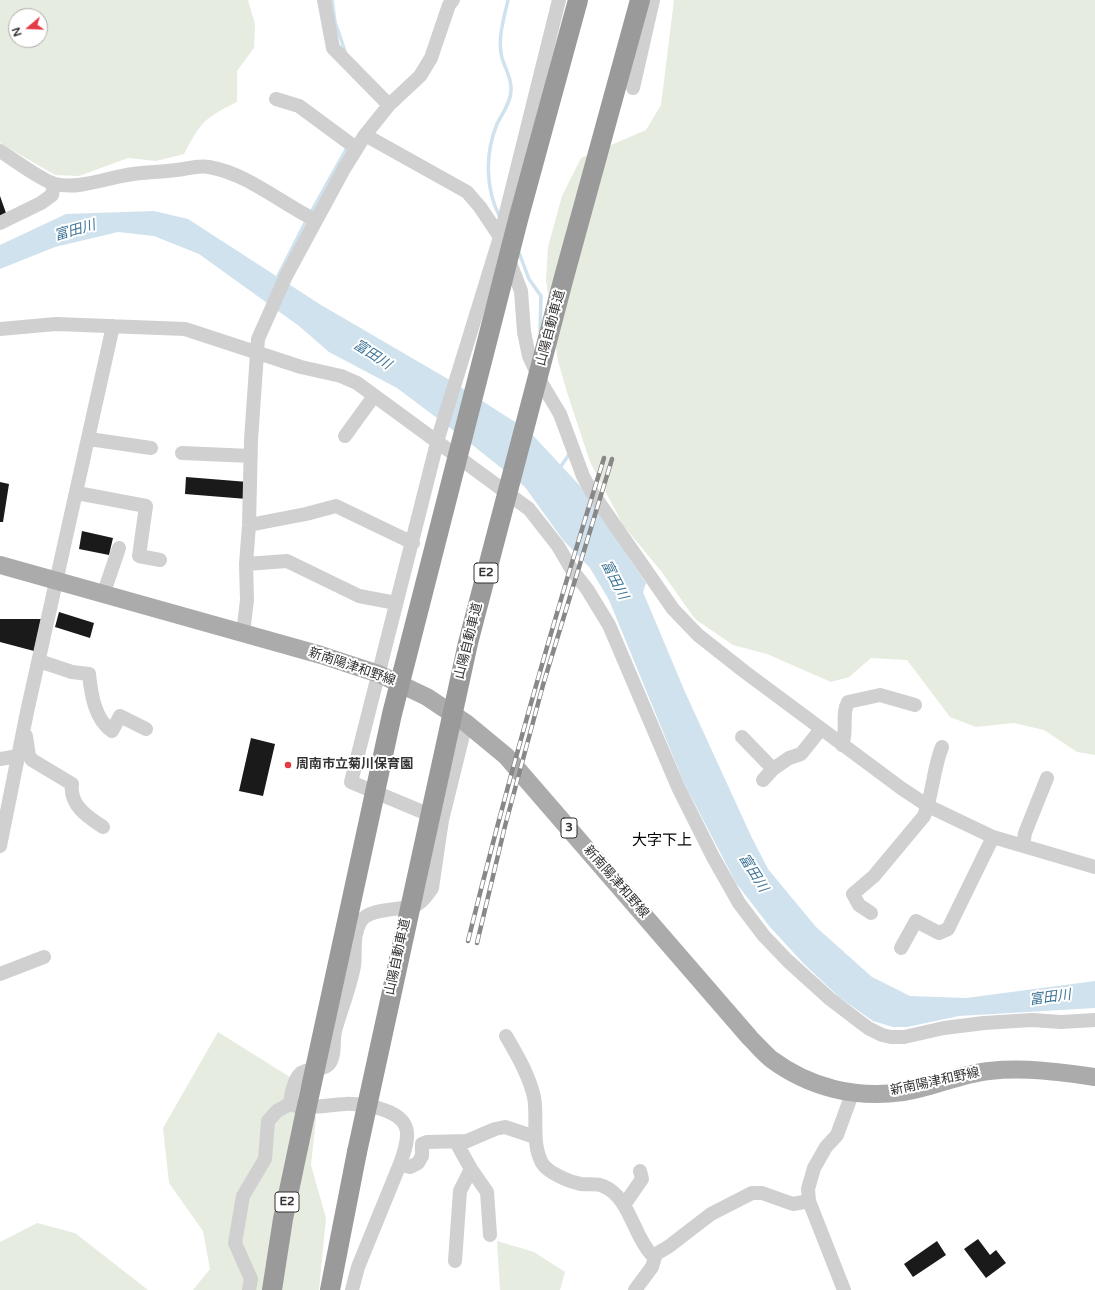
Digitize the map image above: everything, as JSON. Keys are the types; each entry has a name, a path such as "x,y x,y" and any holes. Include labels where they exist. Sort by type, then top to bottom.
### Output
{"highway":[{"name":"E2","path":"272,1290 298,1109 392,714 518,220 578,0"},
{"name":"山陽自動車道","path":"330,1290 357,1152 468,643 564,277 640,0"}],"main road":[{"name":"新南陽津和野線","path":"0,565 321,655 379,674 427,697 466,723 506,756 750,1038 771,1059 803,1079 828,1088 852,1094 904,1092 988,1071 1022,1069 1095,1077"}],"street":[{"path":"324,0 333,48 389,106"},
{"path":"442,820 351,782 396,603 413,543 438,439 455,379 500,237 537,83 559,0"},
{"path":"633,88 653,0"},
{"path":"243,633 247,600 246,564 256,352 258,339 286,276 315,220 356,148 389,106 420,76 427,64 448,2"},
{"path":"276,99 299,106 356,148"},
{"path":"365,135 467,192 480,207 500,237 521,291 524,332 529,356 542,384 560,414 583,476 591,491 673,609 698,635 842,745 928,806 994,837 1094,864"},
{"path":"0,151 54,184 71,185 133,174 176,170 195,166 209,167 231,173 243,179 315,220"},
{"path":"0,223 41,203 52,195 54,184"},
{"path":"0,329 56,324 185,329 301,367 341,376 357,383 438,439 529,509 558,546 572,570 587,589 609,625 678,787 713,857 739,903 764,936 788,961 830,999 868,1028 882,1035 891,1036 904,1037 944,1028 984,1023 1032,1020 1061,1022 1095,1020"},
{"path":"0,846 18,756 113,326"},
{"path":"345,436 374,396"},
{"path":"89,438 151,448"},
{"path":"182,453 251,456"},
{"path":"77,493 146,506 139,556 160,560"},
{"path":"249,525 306,514 336,506 413,543"},
{"path":"103,595 119,548"},
{"path":"246,564 287,561 359,596 396,603"},
{"path":"39,662 72,672 89,674 96,710 105,727 112,731 120,716 146,730"},
{"path":"842,745 844,739 844,708 848,702 880,694 915,704"},
{"path":"298,1109 299,1075 305,1071 316,1070 326,1066 332,1059 335,1031 350,984 354,964 355,935 361,921 367,915 417,904 426,897 432,888 442,820 466,723"},
{"path":"763,780 773,769 789,758 801,754 821,729"},
{"path":"23,733 26,737 29,756 32,760 72,784 71,793 81,812 103,827"},
{"path":"742,737 773,769"},
{"path":"871,913 860,905 853,894 874,876 924,816 928,806 938,758 942,747"},
{"path":"0,759 18,756"},
{"path":"1023,846 1025,833 1047,778"},
{"path":"901,948 916,921 939,933 948,929 994,837"},
{"path":"0,974 44,957"},
{"path":"506,1036 524,1069 534,1096 535,1138 542,1163 550,1171 577,1183 602,1186 614,1194 624,1205 633,1220 644,1246 651,1254 656,1254 668,1247 711,1214 752,1193 762,1193 793,1204 809,1201"},
{"path":"844,1290 809,1201 808,1189 814,1168 826,1147 837,1135 852,1094"},
{"path":"249,1290 251,1279 235,1243 243,1196 265,1159 268,1121 277,1111 346,1104 364,1105 391,1112 403,1119 408,1131 407,1146 358,1267 352,1290"},
{"path":"400,1164 410,1167 418,1163 422,1156 422,1144 427,1142 467,1141 495,1129 505,1127 535,1138"},
{"path":"456,1142 471,1169 487,1192 490,1235"},
{"path":"456,1261 460,1191 471,1169"},
{"path":"624,1205 642,1179 640,1171"},
{"path":"635,1290 652,1267 656,1254"}],"shaded area":[{"path":"0,0 248,0 255,24 254,48 237,71 237,102 217,112 204,122 184,154 156,161 128,158 79,176 55,175 0,143"},
{"path":"674,0 1095,0 1095,755 1077,752 1044,730 1014,723 976,727 950,717 907,660 871,658 849,677 831,682 767,654 733,645 695,619 661,571 623,525 590,462 558,361 546,280 548,247 562,196 581,158 646,130 661,105"},
{"path":"218,1032 309,1089 316,1119 311,1165 326,1218 319,1290 193,1290 210,1269 203,1231 169,1183 163,1128"},
{"path":"37,1223 75,1233 148,1290 0,1290 0,1242"},
{"path":"497,1241 534,1252 565,1272 560,1290 500,1290"}],"water":[{"name":"富田川","path":"154,211 188,219 321,305 448,379 529,431 581,487 646,583 643,592 685,692 752,838 768,869 816,927 872,977 910,996 966,998 1095,981 1095,1008 959,1016 907,1027 893,1027 873,1021 839,997 804,964 770,927 736,883 684,783 609,600 590,568 563,540 525,487 465,439 397,388 329,352 299,326 199,254 154,236 118,232 55,247 0,269 0,245 66,214"}],"building":[{"path":"0,196 6,213 0,216"},
{"path":"186,477 248,482 247,499 185,494"},
{"path":"0,482 9,484 3,522 0,522"},
{"path":"82,531 113,538 109,555 79,549"},
{"path":"59,612 94,623 90,638 55,627"},
{"path":"0,619 41,619 34,651 0,642"},
{"path":"251,738 275,744 263,796 239,791"},
{"path":"978,1239 990,1255 996,1250 1006,1263 986,1278 964,1249"},
{"path":"937,1241 946,1255 913,1277 904,1264"}],"waterway":[{"path":"332,0 335,22 345,51"},
{"path":"500,217 492,195 488,171 490,147 493,135 511,94 511,86 502,58 500,44 508,0"},
{"path":"310,214 348,146"},
{"path":"276,280 307,219"},
{"path":"518,250 529,279 541,296 540,332"},
{"path":"559,469 570,453"}],"railway":[{"path":"468,941 532,699 604,458"},
{"path":"477,943 505,826 543,685 612,459"}],"place":[{"name":"周南市立菊川保育園","path":"288,765"}],"district":[{"name":"大字下上","path":"662,841"}]}
